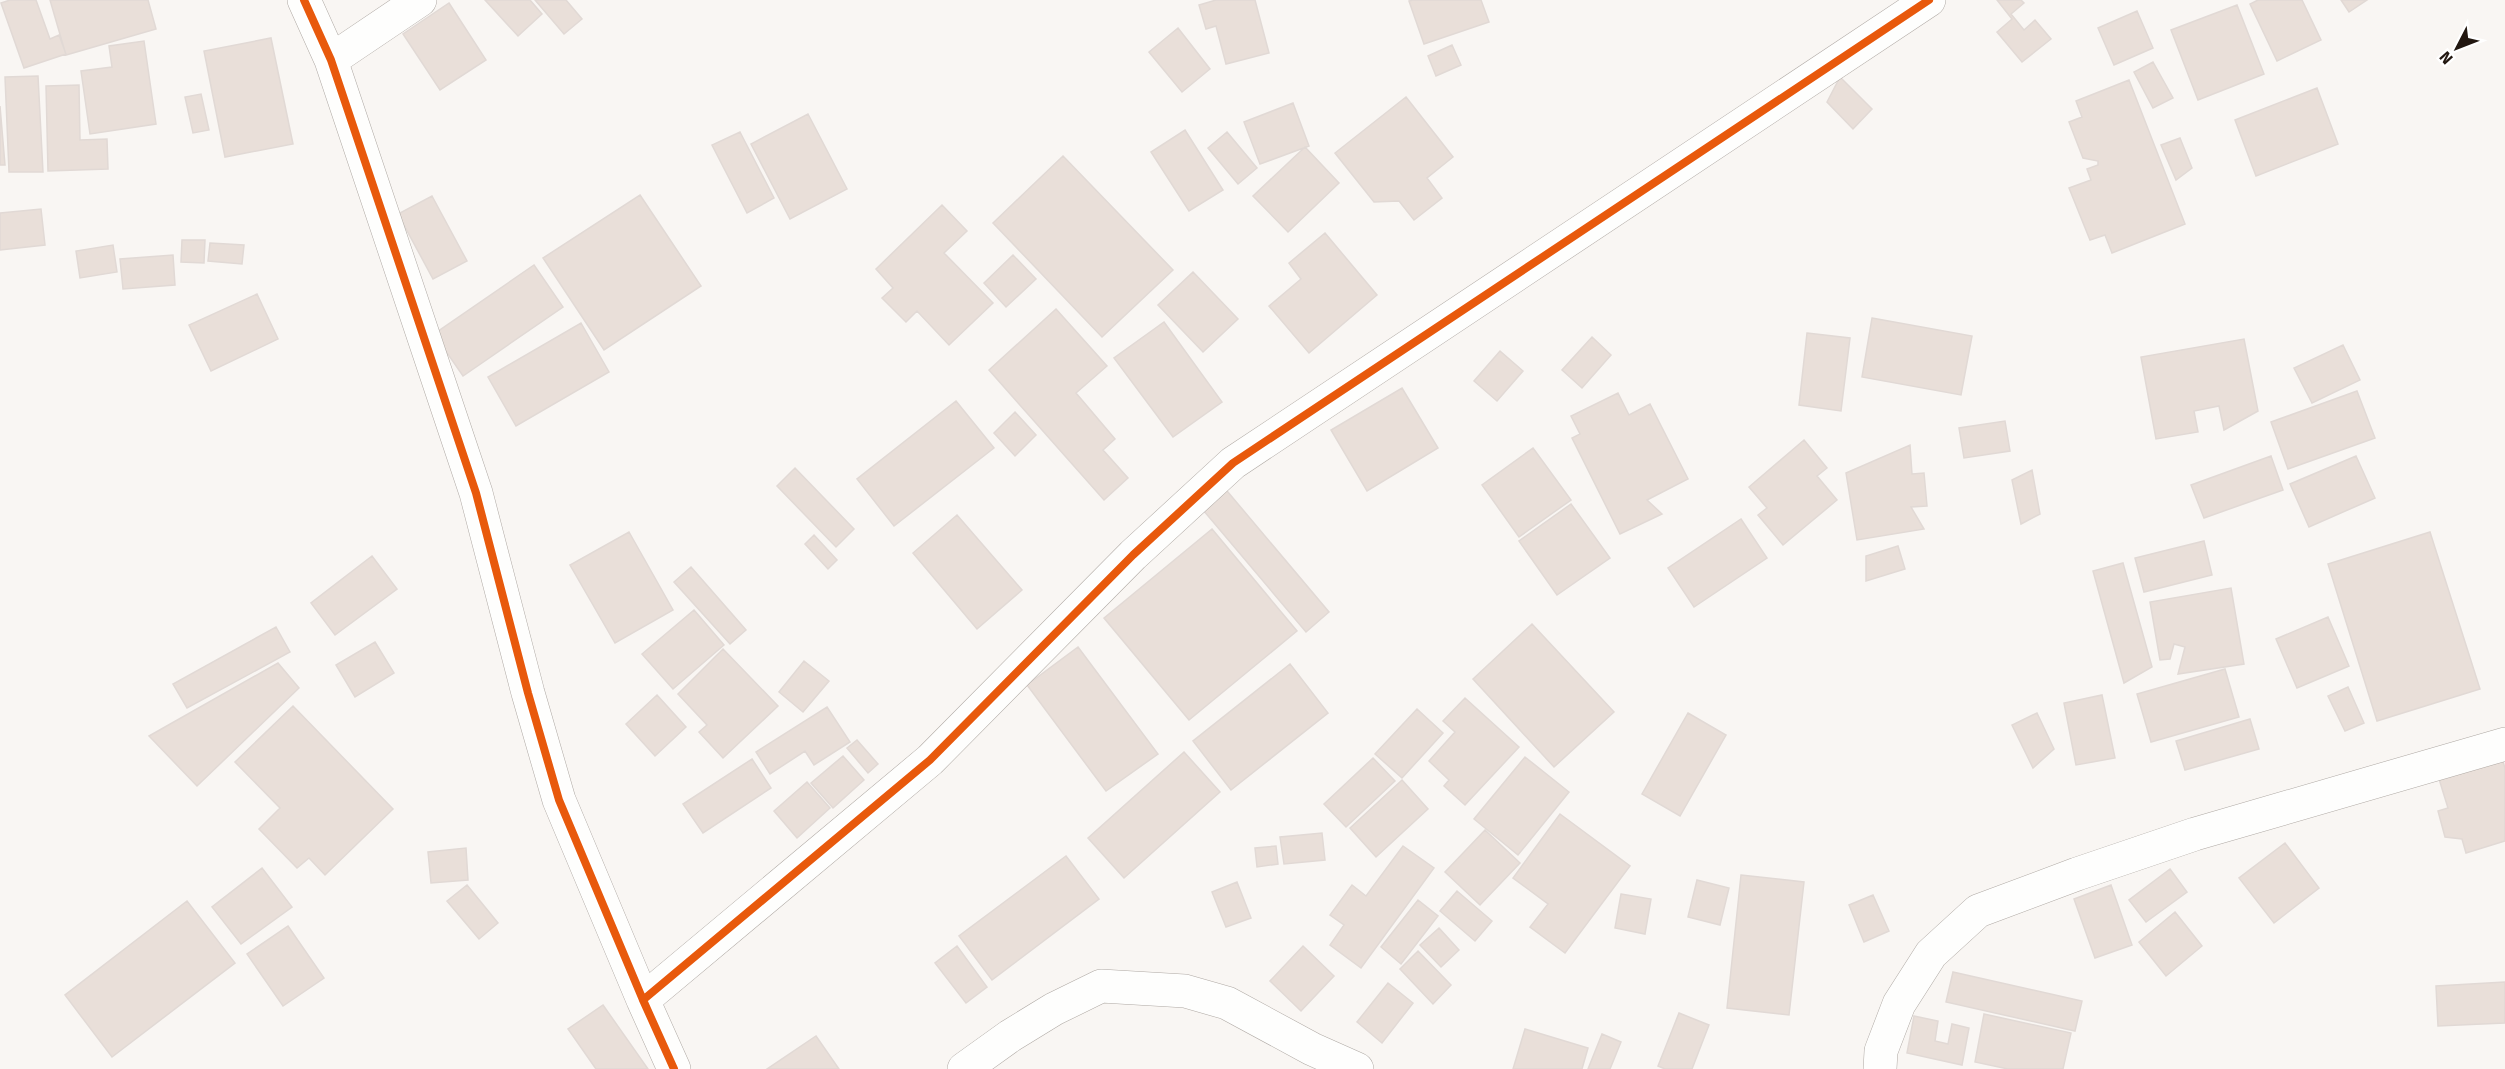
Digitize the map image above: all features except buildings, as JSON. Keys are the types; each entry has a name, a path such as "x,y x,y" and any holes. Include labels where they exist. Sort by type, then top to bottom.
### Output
{"street":[{"path":"304,0 331,60 476,493 528,693 559,800 642,1000 674,1069"},
{"path":"331,60 420,0"},
{"path":"642,1000 930,760 1133,555 1233,463 1929,0"},
{"path":"1880,1069 1881,1051 1899,1004 1930,954 1978,911 2195,834 2505,744"},
{"path":"964,1069 1054,1009 1101,986 1185,991 1227,1003 1357,1069"}],"cycle path":[{"path":"304,0 331,60 476,493 528,693 559,800 674,1069"},
{"path":"643,1000 930,760 1133,555 1233,463 1929,0"}]}
